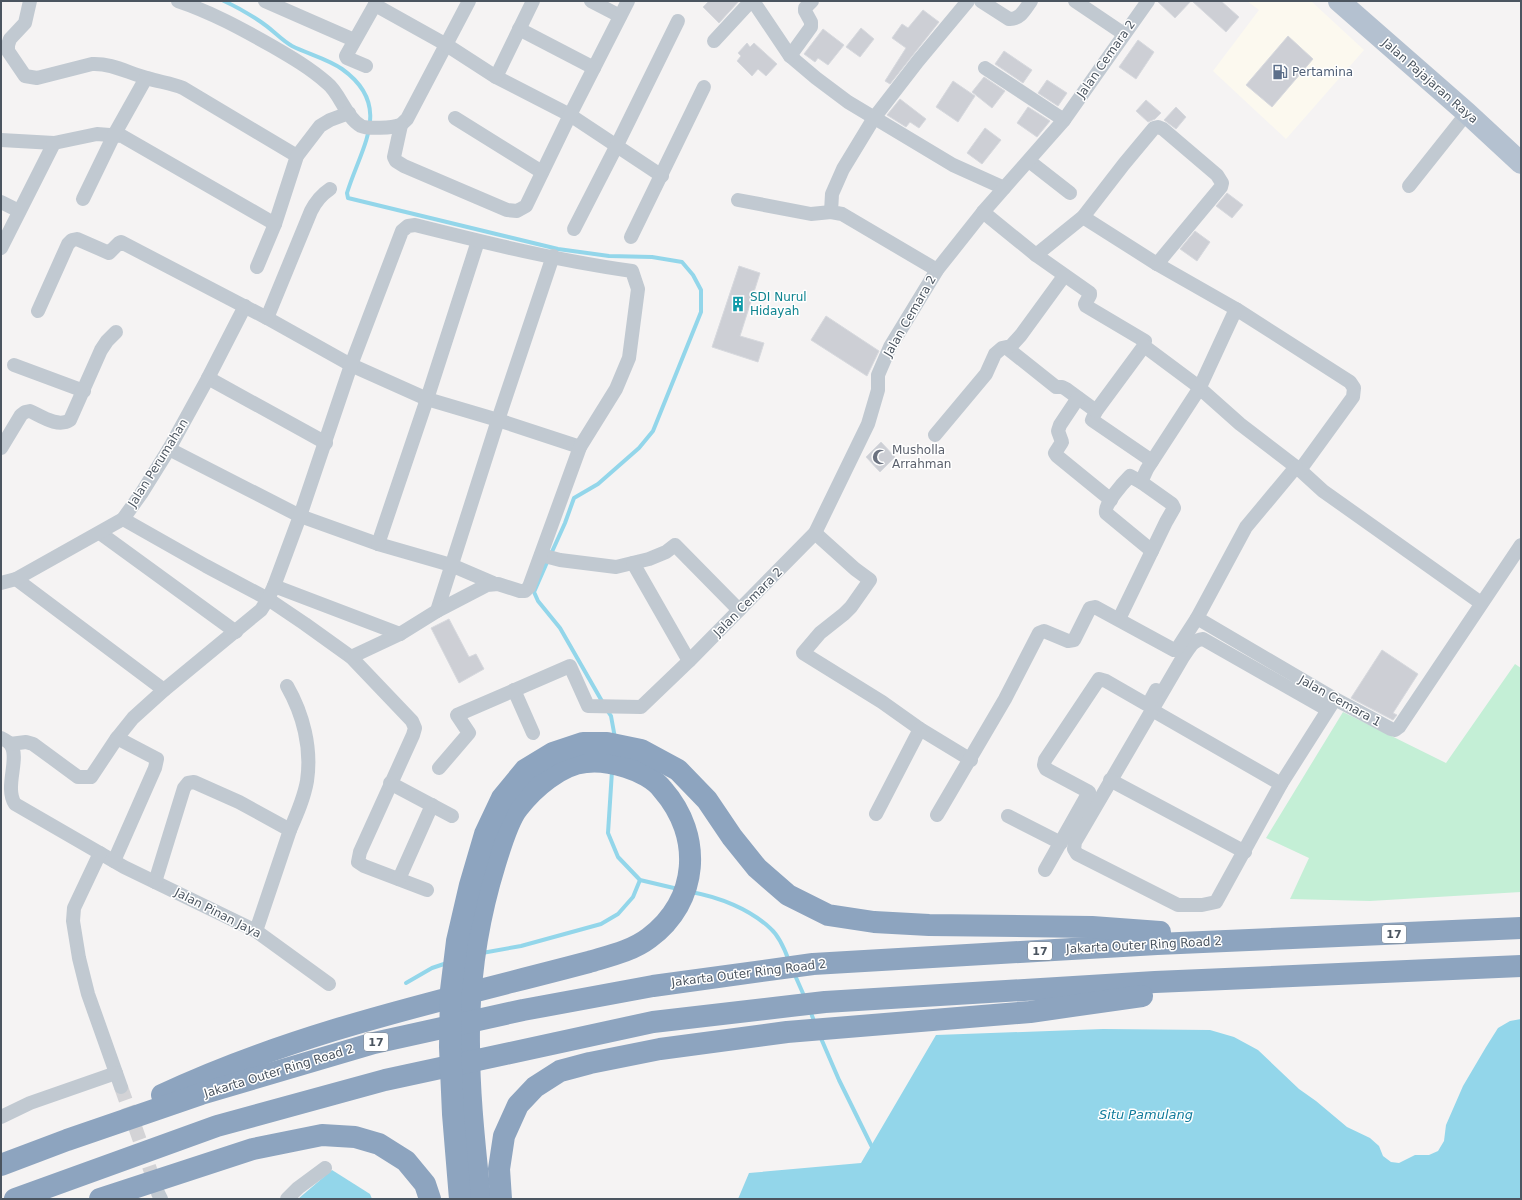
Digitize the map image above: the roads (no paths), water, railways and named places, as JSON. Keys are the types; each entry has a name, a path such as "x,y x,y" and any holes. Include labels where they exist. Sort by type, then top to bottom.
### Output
{"highway":[{"path":"460,1199 453,1114 450,1047 451,990 457,941 470,885 485,834 502,798 525,770 553,753 583,743 607,743 641,750 678,770 707,800 732,837 757,868 788,895 828,915 874,922 929,925 1092,927 1267,939"},
{"path":"67,1140 196,1079 286,1044 355,1023 589,962 626,950 648,939 666,924 680,904 690,878 690,845 681,815 662,788 637,771 612,762 586,762 558,771 536,787 517,809 502,840 488,888 476,942 471,991 469,1046 472,1111 480,1199"},
{"name":"Jakarta Outer Ring Road 2","path":"1,1164 201,1094 374,1043 523,1010 653,986 813,964 1149,944 1521,928"},
{"path":"15,1199 217,1126 386,1080 653,1022 825,1002 1154,982 1521,966"},
{"path":"502,1199 499,1169 504,1136 518,1105 535,1088 560,1071 590,1063 660,1050 786,1032 1030,1012 1278,977"},
{"path":"100,1199 253,1149 322,1134 355,1136 379,1144 406,1161 425,1184 430,1199"}],"main road":[{"name":"Jalan Pajajaran Raya","path":"1339,1 1467,113 1521,163"}],"street":[{"path":"30,1 25,23 10,39 8,45 8,51 25,76 37,78 92,64 100,64 146,78 172,83 184,88 297,156"},
{"path":"178,1 190,5 248,32 302,63 332,86 353,120 370,127 393,127 401,125 407,119 469,1"},
{"path":"265,1 354,40"},
{"path":"496,77 533,1"},
{"path":"591,1 620,16"},
{"path":"401,125 394,156 396,161 404,166 507,210 517,211 526,206 628,1"},
{"path":"714,41 752,1 790,56 821,82 848,102 953,165 1004,188"},
{"path":"790,56 811,28 811,22 805,11 812,1"},
{"path":"831,212 832,194 843,169 874,118 918,61 968,1"},
{"path":"981,1 1009,19 1014,20 1019,17 1031,1"},
{"path":"1075,1 1124,34"},
{"name":"Jalan Cemara 2","path":"514,690 570,666 600,706 641,707 690,661 815,534 868,424 878,390 878,375 890,347 937,270 983,212 1064,120 1148,1"},
{"path":"366,66 347,58 347,53 376,3 446,44 496,77 570,115 662,176"},
{"path":"574,229 678,21"},
{"path":"519,29 594,68"},
{"path":"985,68 1064,120"},
{"path":"83,199 114,135 146,78"},
{"path":"631,237 704,87"},
{"path":"330,120 336,93"},
{"path":"257,267 275,224 297,156 320,126 330,120 349,113"},
{"path":"1409,186 1467,113"},
{"path":"456,118 542,172"},
{"path":"1036,255 1083,217 1124,164 1154,128 1158,127 1163,129 1217,175 1222,183 1221,187 1157,264"},
{"path":"1,140 54,143 97,134 122,136 275,224"},
{"path":"1,248 54,143"},
{"path":"1029,161 1070,193"},
{"path":"267,318 316,200 330,189"},
{"path":"738,200 811,214 831,212 842,214 937,270"},
{"path":"1,202 19,211"},
{"path":"983,212 1036,255 1090,294 1085,304 1086,306 1145,342 1144,346 1096,411 1092,420 1152,461"},
{"path":"1045,870 1089,792 1046,769 1044,765 1045,760 1099,679 1106,681 1142,703 1149,703 1177,649 1197,618 1246,527 1298,468 1353,397 1354,392 1353,385 1350,382 1236,309 1157,264 1083,217"},
{"path":"6,741 26,742 33,744 78,777 91,777 117,738 133,718 164,690 261,610 271,593 300,516 326,443 351,365 402,230 408,226 415,225 478,241 610,268 632,271 638,289 629,358 616,389 580,447 529,587 525,591 520,591 493,583 451,565 378,544 300,516 169,448"},
{"path":"38,312 68,244 72,240 77,239 109,253 121,242 245,306 351,365 427,399 498,420 580,447"},
{"path":"378,544 478,241"},
{"path":"437,611 498,420 553,256"},
{"path":"935,435 986,374 995,354 1002,348 1007,348 1021,335 1064,276"},
{"name":"Jalan Perumahan","path":"1,583 16,579 123,519 141,494 169,448 208,378 245,306"},
{"path":"1141,482 1152,461 1199,389 1236,309"},
{"path":"1,448 21,415 25,412 30,411 58,423 65,423 70,420 101,350 116,332"},
{"path":"1144,346 1199,389 1240,424 1298,468 1323,491 1481,603"},
{"path":"1007,348 1056,387 1062,387 1096,411"},
{"path":"14,365 84,391"},
{"path":"208,378 326,443"},
{"path":"1078,398 1060,425 1058,431 1062,442 1055,453 1056,456 1111,500"},
{"path":"1119,619 1174,508 1174,506 1141,482 1130,476 1105,508 1106,513 1152,551"},
{"path":"123,519 206,566 271,593 400,634"},
{"path":"100,533 236,632"},
{"path":"815,534 854,569 870,580 851,607 820,633 803,653 882,702 920,729 970,760"},
{"path":"541,555 560,560 616,567 666,552 675,545 739,610"},
{"name":"Jalan Cemara 1","path":"1197,618 1332,704 1394,730 1399,727 1521,545"},
{"path":"633,563 690,661"},
{"path":"16,579 164,690"},
{"path":"351,658 400,634 437,611 493,583"},
{"path":"271,593 351,658 412,721 415,728 360,852 358,862 364,866 427,890"},
{"path":"937,815 1005,700 1041,631 1044,630 1068,641 1074,640 1092,607 1095,607 1119,619 1161,644 1174,650 1177,649"},
{"path":"1202,638 1332,704 1281,784 1216,902 1202,905 1178,906 1077,854 1074,849 1074,842 1194,641 1202,638"},
{"path":"256,931 290,830 299,809 307,781 308,760 303,721 297,702 287,686"},
{"path":"438,768 469,733 457,715 514,690 533,733"},
{"path":"1152,710 1281,784"},
{"path":"876,814 920,729"},
{"path":"114,861 155,768 156,759 117,738"},
{"name":"Jalan Pinan Jaya","path":"6,741 13,751 11,792 12,800 15,804 114,861 256,931 329,984"},
{"path":"1110,780 1244,852"},
{"path":"154,882 184,788 188,783 194,782 239,802 290,830"},
{"path":"390,783 452,816"},
{"path":"399,879 432,805"},
{"path":"1008,816 1061,843"},
{"path":"100,853 74,908 73,921 79,958 88,994 121,1087"},
{"path":"1,1117 30,1103 116,1072"},
{"path":"287,1199 298,1188 325,1168"}],"water":[{"name":"Situ Pamulang","path":"1521,1019 1521,1199 738,1199 749,1173 861,1163 936,1035 1103,1029 1210,1030 1234,1037 1258,1050 1299,1089 1347,1127 1370,1138 1379,1146 1383,1156 1391,1162 1399,1163 1415,1155 1429,1155 1438,1151 1444,1141 1446,1125 1463,1086 1486,1047 1498,1028 1510,1021"},
{"path":"332,1170 370,1194 372,1199 298,1199"}],"waterway":[{"path":"224,1 261,22 292,46 336,65 358,83 367,98 370,112 369,128 347,193 348,198 558,249 609,256 652,257 682,262 693,275 701,290 701,312 653,431 639,448 598,484 574,498 551,554"},
{"path":"548,560 534,592 538,601 560,628 603,703"},
{"path":"607,710 611,716 615,738"},
{"path":"612,771 608,833 618,857 640,880 678,889"},
{"path":"482,953 521,946 601,924 618,914 633,897 640,880"},
{"path":"691,892 712,897 734,905 754,915 777,936 789,961"},
{"path":"406,983 432,968 447,963"},
{"path":"794,973 805,998"},
{"path":"810,1010 815,1024"},
{"path":"820,1036 839,1080 873,1149"}],"tunnel":[{"path":"121,1087 157,1189"}],"place":[{"name":"Pertamina","path":"1280,72"},
{"name":"SDI Nurul Hidayah","path":"738,304"},
{"name":"Musholla Arrahman","path":"880,457"}]}
